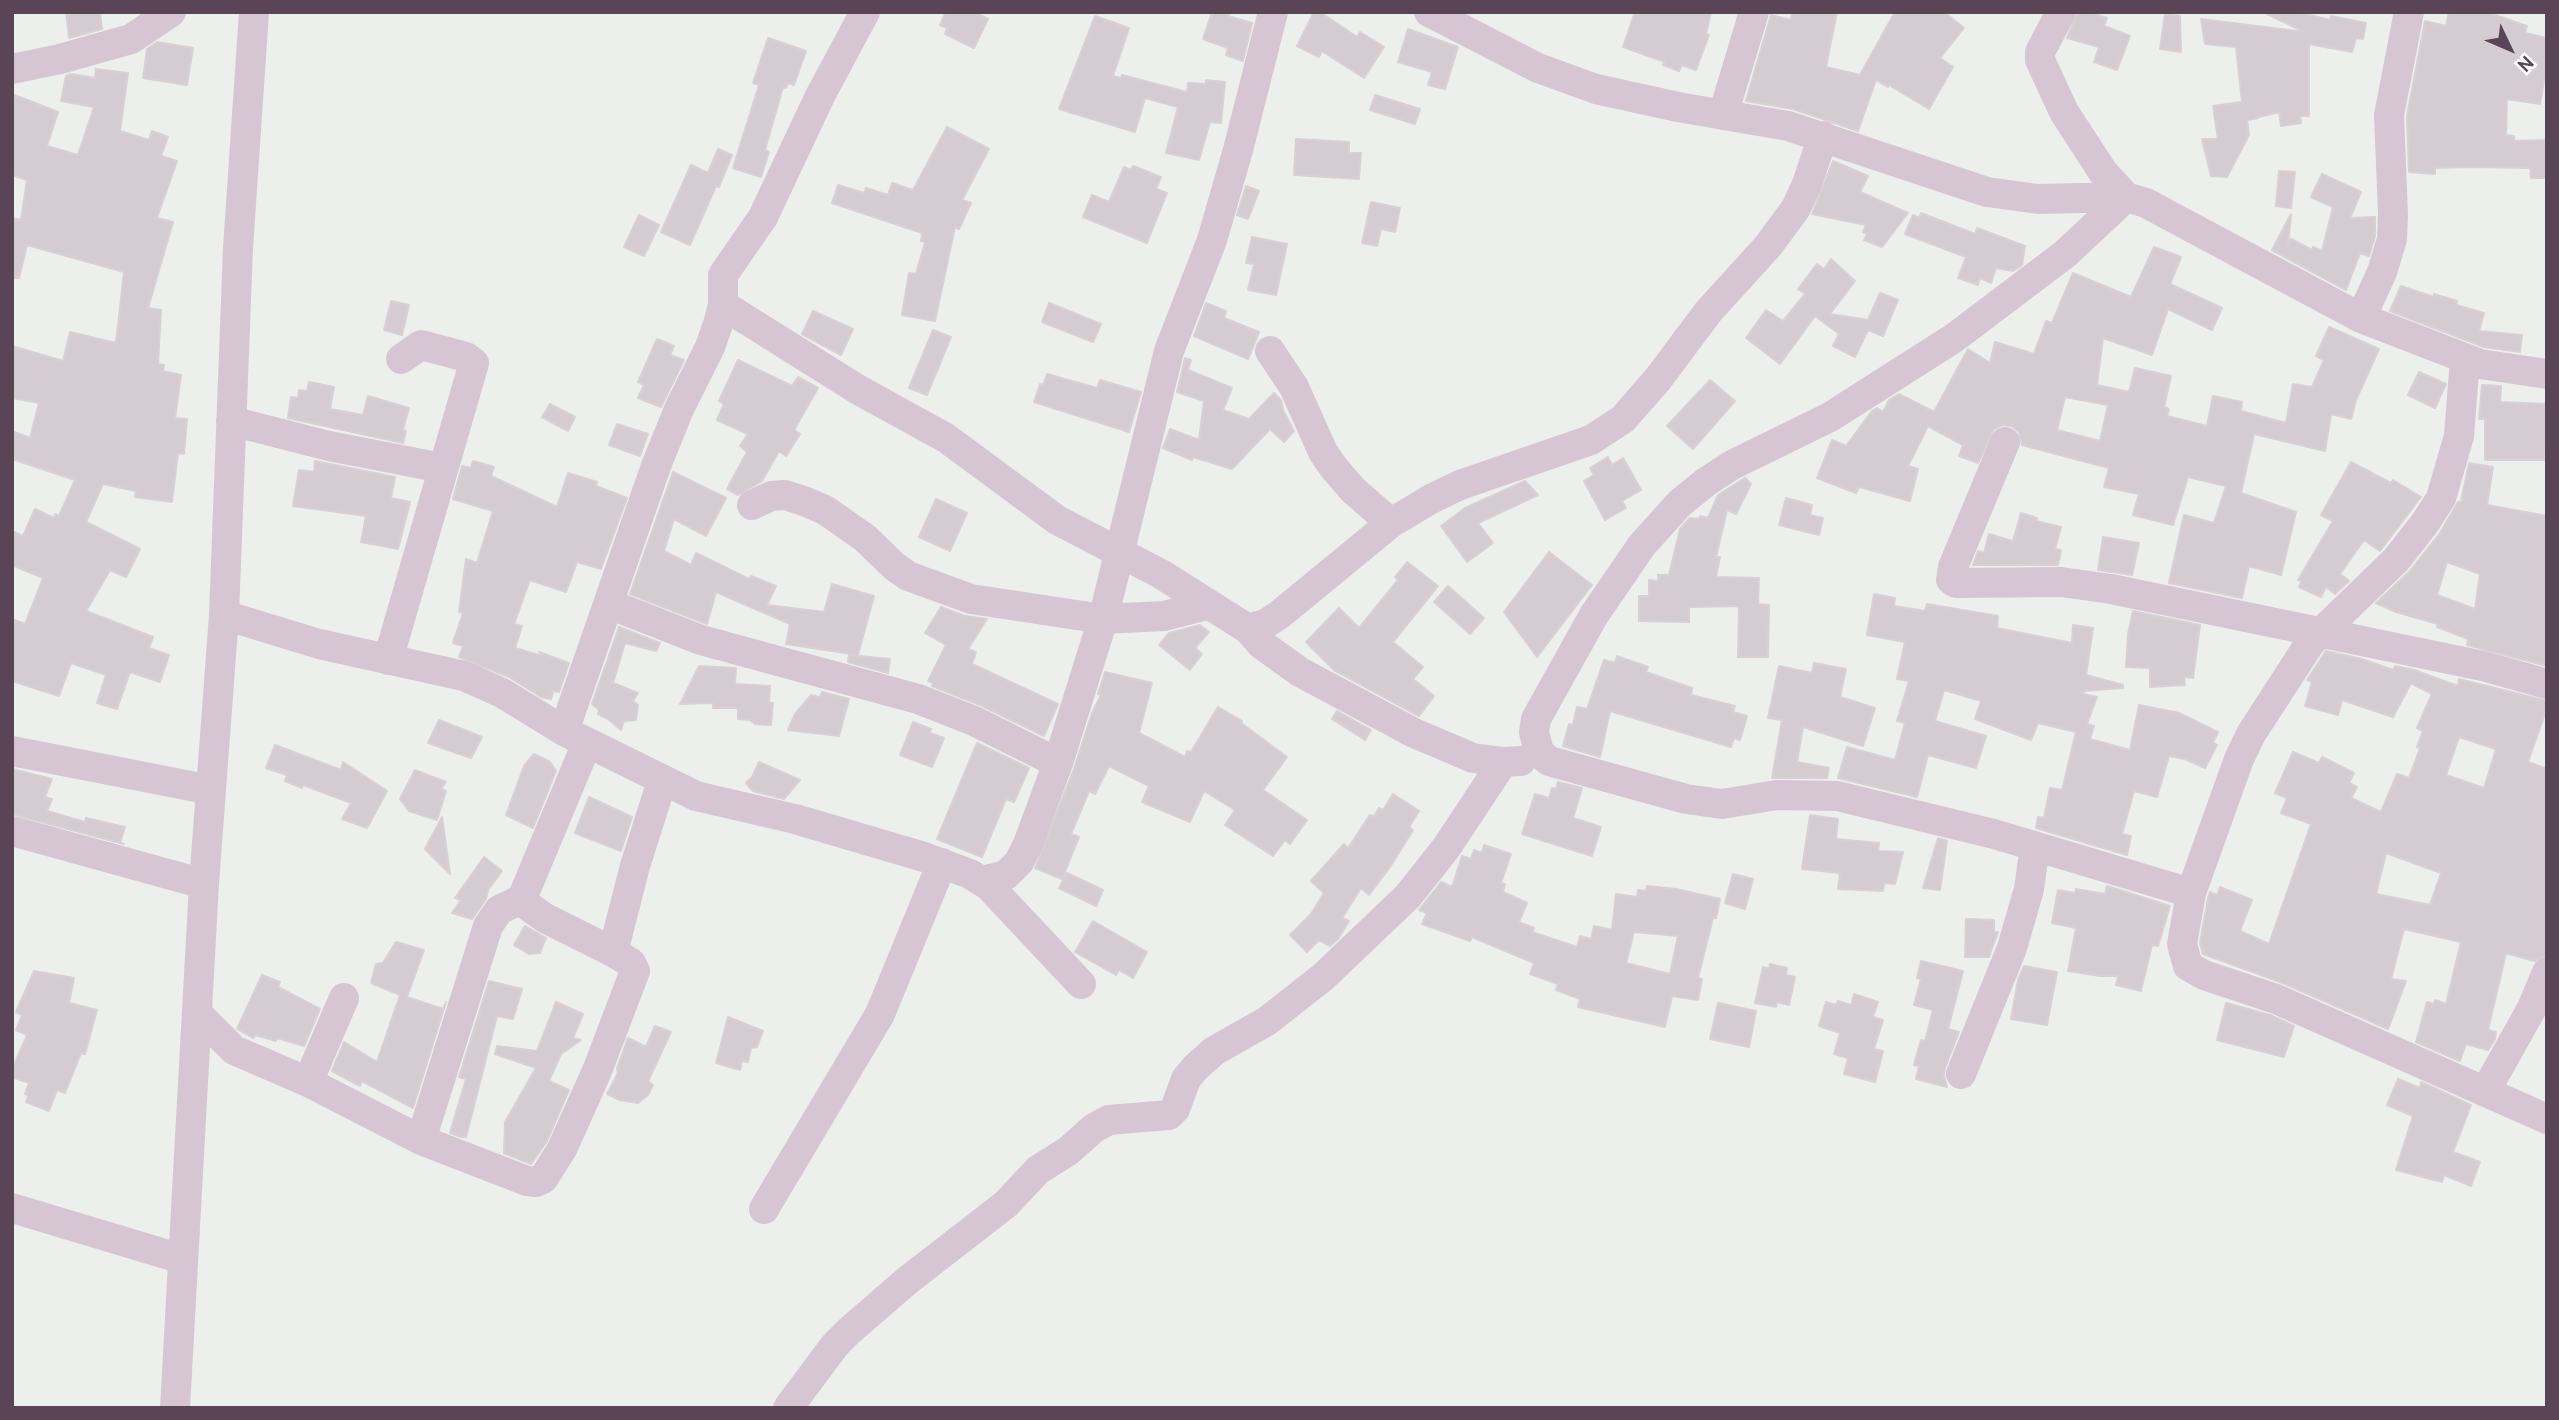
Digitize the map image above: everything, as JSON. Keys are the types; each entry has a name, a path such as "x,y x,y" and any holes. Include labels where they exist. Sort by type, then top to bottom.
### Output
{"street":[{"path":"12,69 131,39 172,12"},
{"path":"175,1408 204,884 224,615 238,248 254,12"},
{"path":"198,1014 234,1050 308,1082 421,1140 527,1181 536,1182 545,1177 562,1149 597,1072 634,974 633,965 614,952 528,908 522,903 522,899 565,799 575,737 609,604 656,466 679,409 710,347 723,305 723,275 763,218 820,96 865,12"},
{"path":"982,881 1006,875 1019,862 1058,763 1102,619 1169,351 1212,240 1273,12"},
{"path":"1429,12 1564,79 1606,92 1788,126 1918,171 1998,194 2068,200 2126,197 2164,212 2273,273 2361,317 2465,359 2491,366 2547,374"},
{"path":"1723,115 1754,12"},
{"path":"2061,12 2040,52 2040,60 2076,132 2104,172 2126,197"},
{"path":"2361,317 2382,272 2392,239 2388,128 2409,12"},
{"path":"1248,629 1265,624 1301,598 1391,523 1431,499 1460,485 1591,440 1623,419 1658,379 1708,312 1768,246 1796,208 1823,136"},
{"path":"1549,761 1539,752 1536,744 1536,719 1594,615 1621,573 1661,522 1680,503 1732,465 1830,417 1954,338 2065,254 2126,197"},
{"path":"723,305 857,388 946,438 1058,520 1170,580 1248,629 1261,644 1300,672 1414,733 1473,758 1503,762 1549,761 1721,804 1777,795 1837,796 2035,846 2191,893"},
{"path":"388,660 473,362 466,357 421,345 401,359"},
{"path":"1270,351 1284,369 1334,468 1353,490 1391,523"},
{"path":"2465,359 2459,436 2451,472 2441,498 2396,560 2320,631 2301,654 2269,703 2239,759 2191,893 2182,944 2189,966 2204,975 2276,999 2547,1119"},
{"path":"231,421 330,446 442,468"},
{"path":"2005,442 1953,566 1951,580 1956,583 2034,581 2081,584 2320,631 2389,648 2483,666 2547,684"},
{"path":"751,505 771,496 785,495 804,501 825,510 856,531 908,576 971,599 1102,619 1164,616 1207,605"},
{"path":"609,604 701,640 918,699 974,721 1058,763"},
{"path":"224,615 319,644 451,672 484,684 575,737 696,796 795,819 942,863 982,881 1080,984"},
{"path":"12,751 211,790"},
{"path":"788,1408 835,1345 849,1331 908,1280 996,1212 1038,1170 1109,1120 1169,1115 1175,1109 1186,1079 1195,1068 1214,1051 1267,1021 1323,976 1415,887 1446,848 1503,762"},
{"path":"614,952 635,866 662,781"},
{"path":"12,831 204,884"},
{"path":"1961,1074 2012,948 2029,889 2035,846"},
{"path":"764,1209 880,1014 942,863"},
{"path":"421,1140 488,926 499,910 522,899"},
{"path":"2484,1092 2532,1008 2547,971"},
{"path":"308,1082 344,998"},
{"path":"12,1208 182,1259"}],"building":[{"path":"66,12 100,12 102,29 69,38"},
{"path":"946,12 974,12 988,19 974,48 945,34 947,28 940,25"},
{"path":"1212,12 1230,12 1228,16 1252,23 1243,61 1226,55 1228,48 1203,39"},
{"path":"1314,12 1320,12 1357,37 1360,32 1384,47 1364,78 1322,51 1319,57 1297,46"},
{"path":"1635,12 1711,12 1706,34 1709,35 1696,70 1682,65 1679,71 1663,65 1665,62 1623,47"},
{"path":"1792,12 1837,12 1826,67 1860,75 1895,12 1944,12 1964,28 1940,58 1953,67 1929,109 1876,80 1858,131 1793,109 1746,101 1771,15 1791,20"},
{"path":"2078,12 2107,18 2104,26 2130,36 2117,70 2094,62 2099,47 2067,38"},
{"path":"2267,12 2297,12 2330,20 2331,16 2366,23 2363,39 2356,38 2352,52 2309,44 2309,116 2300,116 2301,123 2281,126 2279,112 2247,120 2249,135 2227,177 2211,176 2202,139 2218,139 2213,106 2242,102 2236,47 2205,44 2201,19 2305,32"},
{"path":"2449,12 2486,12 2527,26 2525,33 2547,38 2547,82 2544,81 2540,104 2507,99 2506,135 2514,136 2514,141 2547,140 2547,178 2531,178 2530,168 2435,168 2435,174 2409,172 2407,116 2425,21 2446,26"},
{"path":"2165,14 2180,16 2181,52 2160,49"},
{"path":"1095,16 1129,28 1113,76 1121,78 1122,75 1187,92 1188,83 1206,84 1206,80 1225,82 1221,123 1210,122 1199,160 1166,153 1178,107 1145,98 1135,132 1059,109"},
{"path":"1408,29 1458,47 1445,89 1428,85 1432,72 1398,62"},
{"path":"768,38 806,51 794,85 788,83 786,88 783,87 765,150 769,152 761,177 733,168 759,85 753,83"},
{"path":"157,42 193,48 187,85 143,78 147,49"},
{"path":"96,69 128,73 120,131 149,140 152,131 168,137 161,156 177,161 157,218 173,222 148,308 161,310 158,364 164,365 163,371 181,375 175,418 187,419 184,454 178,453 172,502 135,497 136,491 103,484 86,522 140,549 126,577 110,570 86,611 153,637 149,648 169,655 160,682 130,672 117,709 97,703 106,675 71,663 59,696 12,681 12,619 25,624 43,578 12,565 12,531 23,536 35,509 54,518 55,514 59,516 75,480 12,459 12,431 30,438 39,403 12,398 12,346 63,361 70,332 116,343 124,272 27,245 19,278 12,278 12,218 21,220 27,180 12,175 12,94 58,112 47,146 78,155 94,107 61,101 66,76 71,74 95,78"},
{"path":"1375,95 1420,109 1415,124 1370,110"},
{"path":"947,127 989,149 962,200 971,203 959,229 955,227 935,321 902,315 909,273 916,274 925,242 921,241 922,233 832,203 838,185 864,193 866,188 888,195 892,183 913,190"},
{"path":"1296,139 1349,142 1349,153 1361,153 1359,179 1294,175"},
{"path":"718,149 732,155 690,245 661,232 691,165 708,173"},
{"path":"1833,161 1868,176 1860,192 1908,213 1882,247 1864,240 1867,234 1863,232 1866,225 1812,214"},
{"path":"1133,166 1161,177 1156,189 1167,193 1147,243 1083,217 1092,195 1109,202 1124,167 1131,170"},
{"path":"2279,171 2295,172 2291,208 2276,206"},
{"path":"2322,174 2361,192 2350,218 2375,217 2375,236 2369,256 2360,253 2346,290 2272,250 2291,214 2288,245 2291,239 2312,250 2313,247 2322,251 2333,207 2311,197"},
{"path":"1246,186 1259,191 1248,219 1237,215"},
{"path":"1371,202 1400,208 1395,232 1381,229 1377,246 1362,243"},
{"path":"1921,213 1975,234 1977,228 2025,246 2022,265 2013,271 1996,268 1991,283 1980,278 1978,285 1958,278 1966,257 1905,234 1913,215 1919,218"},
{"path":"639,215 659,225 644,256 624,247"},
{"path":"1252,237 1287,244 1276,295 1248,290 1254,264 1246,263"},
{"path":"2154,247 2181,257 2170,284 2222,308 2212,330 2168,309 2152,355 2103,338 2097,385 2129,392 2135,368 2171,376 2164,407 2169,409 2167,416 2207,426 2213,396 2242,402 2241,411 2286,423 2293,384 2312,387 2324,360 2316,356 2329,327 2379,349 2356,400 2351,419 2331,414 2325,451 2254,434 2241,493 2296,512 2281,575 2249,566 2242,598 2169,583 2184,515 2214,523 2226,486 2188,477 2173,525 2133,515 2139,494 2104,487 2109,468 2022,445 2019,432 2011,426 2002,425 1994,429 1978,463 1959,456 1963,445 1928,426 1908,466 1918,469 1910,501 1859,487 1856,493 1817,478 1832,440 1846,446 1872,411 1877,408 1883,412 1889,400 1899,394 1934,412 1968,349 1990,363 1995,342 2034,354 2046,321 2052,323 2073,273 2131,297","holes":["2065,397 2108,405 2100,441 2057,430"]},
{"path":"1831,259 1855,281 1830,314 1868,320 1880,293 1898,300 1883,336 1868,330 1855,357 1833,346 1839,334 1815,316 1780,364 1746,338 1766,310 1783,321 1805,294 1798,289 1817,264 1824,269"},
{"path":"2401,286 2457,301 2456,305 2484,313 2479,331 2522,335 2520,352 2484,347 2390,311"},
{"path":"391,301 409,305 402,335 384,330"},
{"path":"1049,303 1101,324 1093,342 1042,322"},
{"path":"1206,303 1226,311 1224,318 1259,332 1248,359 1194,336"},
{"path":"813,311 853,329 841,355 802,334"},
{"path":"933,330 951,337 927,395 909,388"},
{"path":"657,339 674,346 670,355 684,360 661,407 638,398 644,385 638,382"},
{"path":"1185,358 1191,360 1188,370 1232,388 1223,410 1249,419 1274,393 1281,400 1294,431 1284,442 1270,429 1232,469 1193,457 1192,460 1163,448 1170,429 1199,440 1204,401 1177,392"},
{"path":"738,360 792,386 798,377 818,388 794,430 800,434 786,456 779,451 762,481 738,495 727,489 747,452 740,446 748,434 717,420 724,404 719,401"},
{"path":"2419,372 2446,384 2435,408 2408,395"},
{"path":"1047,374 1097,388 1100,380 1141,392 1129,432 1034,402 1040,384 1043,385"},
{"path":"1710,380 1735,401 1693,449 1667,426"},
{"path":"309,382 334,387 330,409 363,415 368,396 409,408 403,430 406,431 403,443 288,418 291,397 298,398 299,390 307,391"},
{"path":"2482,385 2501,386 2500,402 2547,404 2545,460 2485,460 2485,419 2479,419"},
{"path":"550,404 575,417 568,431 542,417"},
{"path":"617,424 648,434 640,456 609,445"},
{"path":"1608,457 1612,465 1623,458 1641,490 1622,501 1626,508 1605,520 1584,481 1594,475 1590,468"},
{"path":"315,461 395,477 391,498 410,502 398,549 361,542 366,516 293,506 299,470 314,472"},
{"path":"473,461 494,467 491,476 557,507 568,473 597,482 596,486 627,498 601,569 577,562 566,592 530,580 514,624 522,626 515,648 542,656 539,652 569,663 559,692 553,691 551,699 541,697 509,677 459,657 463,646 453,643 463,613 459,612 466,559 477,563 493,511 453,499 462,466 471,468"},
{"path":"2351,462 2391,483 2393,480 2421,497 2380,551 2364,540 2340,574 2349,581 2335,594 2326,587 2321,597 2299,587 2302,581 2298,580 2333,521 2321,515"},
{"path":"2469,463 2493,467 2487,505 2547,516 2547,666 2467,645 2468,639 2437,627 2438,624 2396,612 2376,603 2410,571 2440,533 2458,502 2461,502","holes":["2447,562 2480,574 2475,609 2437,595"]},
{"path":"673,472 726,498 706,536 674,519 664,551 691,565 696,553 749,579 751,576 776,586 767,605 824,612 832,584 874,596 858,655 786,644 790,624 716,592 707,624 630,594"},
{"path":"1745,478 1751,484 1736,514 1727,510 1716,557 1720,557 1716,577 1759,578 1758,604 1769,605 1768,657 1738,657 1739,606 1689,607 1689,622 1639,621 1639,596 1649,596 1649,580 1658,581 1658,575 1669,575 1680,529 1690,518 1708,518 1718,495"},
{"path":"1525,481 1538,495 1478,523 1493,543 1467,562 1441,526 1465,508"},
{"path":"1786,498 1812,505 1810,515 1823,518 1819,535 1779,525"},
{"path":"936,499 967,513 950,551 919,537"},
{"path":"2021,513 2037,518 2036,521 2061,527 2055,549 2061,550 2058,565 1973,565 1978,551 1984,553 1989,534 2013,541"},
{"path":"2103,537 2139,543 2132,575 2098,570"},
{"path":"1549,552 1592,585 1537,657 1504,612"},
{"path":"1407,562 1438,586 1393,642 1423,667 1413,679 1434,696 1419,716 1334,670 1306,642 1339,608 1359,628 1398,580 1395,577"},
{"path":"1448,586 1484,618 1470,634 1434,602"},
{"path":"1874,594 1895,598 1894,606 1925,611 1927,604 1998,616 1997,628 2072,643 2073,625 2093,628 2086,675 2123,685 2123,688 2084,691 2083,694 2097,697 2087,724 2094,726 2090,739 2130,750 2139,705 2179,713 2218,732 2213,743 2217,745 2205,768 2185,759 2169,756 2157,797 2134,791 2122,834 2131,836 2127,855 2036,828 2038,817 2044,818 2050,788 2062,790 2076,732 2038,723 2031,740 1975,719 1981,701 1944,690 1935,721 1986,736 1976,768 1928,755 1917,797 1838,778 1847,747 1895,760 1905,723 1897,721 1909,681 1897,679 1905,642 1867,635"},
{"path":"941,607 965,616 987,619 968,649 976,652 972,664 1058,704 1044,736 980,705 932,686 933,683 928,681 946,645 925,633"},
{"path":"2133,611 2200,625 2193,678 2184,677 2185,685 2150,687 2150,668 2126,667 2128,634"},
{"path":"1200,625 1209,632 1195,648 1202,654 1190,670 1159,645 1169,633"},
{"path":"619,627 660,643 656,651 625,643 613,683 638,693 633,701 638,705 636,720 624,721 621,730 598,714 599,710 592,704"},
{"path":"2326,651 2362,659 2393,670 2395,666 2414,670 2458,686 2459,679 2547,701 2528,762 2547,769 2547,955 2534,961 2506,953 2488,1030 2496,1032 2495,1039 2488,1050 2466,1044 2460,1061 2416,1042 2427,1002 2434,1004 2435,1000 2446,1004 2461,942 2404,929 2391,979 2406,981 2388,1029 2283,983 2203,954 2200,943 2208,898 2210,892 2217,895 2220,887 2252,900 2240,931 2269,944 2311,824 2281,813 2287,798 2275,793 2293,752 2319,763 2322,757 2354,773 2349,783 2357,787 2351,798 2381,812 2397,774 2409,778 2423,731 2417,728 2432,694 2411,683 2393,717 2342,700 2338,715 2305,706 2312,682 2307,680","holes":["2459,737 2496,749 2484,788 2446,775","2386,853 2441,873 2430,905 2376,894"]},
{"path":"849,655 890,659 888,673 848,662"},
{"path":"1617,656 1648,667 1646,672 1692,688 1691,695 1735,706 1733,712 1747,716 1740,740 1734,738 1731,747 1610,711 1600,757 1563,746 1569,724 1573,725 1577,707 1587,709 1604,660 1615,663"},
{"path":"1814,663 1846,669 1840,697 1875,708 1863,746 1803,727 1797,762 1829,768 1827,778 1772,778 1782,720 1768,718 1779,666 1812,673"},
{"path":"699,666 736,668 735,684 770,686 769,703 773,703 771,725 738,719 738,708 713,708 713,703 680,704"},
{"path":"1105,672 1152,683 1139,733 1185,757 1187,751 1191,752 1218,707 1242,721 1241,723 1287,757 1263,790 1307,820 1290,844 1285,840 1273,856 1225,825 1235,810 1204,791 1190,822 1142,802 1149,786 1109,766 1095,794 1089,791 1071,834 1079,837 1062,879 1035,868 1101,695 1098,694"},
{"path":"822,692 849,699 839,736 788,730 795,714 811,695 820,697"},
{"path":"1337,711 1371,730 1365,740 1332,719"},
{"path":"439,720 482,737 471,758 428,743"},
{"path":"913,722 944,738 932,767 900,755"},
{"path":"977,743 1029,768 1014,802 1006,799 982,857 937,839"},
{"path":"275,745 341,770 343,762 387,791 367,828 342,819 351,803 285,781 287,775 266,768"},
{"path":"534,754 550,762 556,771 533,828 506,815 524,766"},
{"path":"759,762 800,780 784,799 753,791 746,783"},
{"path":"12,769 52,779 45,797 52,799 47,811 85,822 86,818 125,827 120,843 12,814"},
{"path":"415,770 446,782 441,789 446,791 437,820 409,811 400,799"},
{"path":"1558,782 1582,788 1573,818 1601,827 1592,856 1522,834 1535,794 1549,798 1552,788 1556,789"},
{"path":"1393,794 1419,811 1409,827 1413,830 1369,895 1361,888 1342,918 1349,921 1338,939 1330,946 1319,940 1307,952 1290,935 1311,914 1324,893 1311,881 1344,844 1348,848 1370,815 1374,817 1379,808 1383,810"},
{"path":"589,797 632,817 621,851 575,833"},
{"path":"1810,815 1838,819 1836,839 1879,843 1878,851 1903,852 1895,884 1884,883 1883,891 1838,889 1840,873 1802,869"},
{"path":"442,817 450,874 425,849"},
{"path":"1938,838 1947,841 1940,890 1923,888"},
{"path":"1484,845 1511,854 1501,883 1505,884 1503,892 1527,903 1519,922 1534,928 1532,932 1577,947 1580,936 1591,939 1594,926 1612,930 1616,894 1637,897 1638,890 1646,891 1647,886 1676,889 1720,899 1698,978 1702,979 1698,1000 1672,996 1665,1027 1578,1007 1580,999 1556,990 1558,984 1530,974 1534,963 1472,937 1470,941 1422,924 1427,913 1419,910 1441,882 1452,887 1462,856 1471,859 1474,850 1482,853","holes":["1634,932 1678,936 1670,974 1626,963"]},
{"path":"484,857 502,871 488,890 486,899 472,919 452,913 461,900 455,898"},
{"path":"1067,873 1103,890 1096,906 1059,888"},
{"path":"1733,874 1753,879 1745,909 1725,903"},
{"path":"2107,886 2170,906 2158,946 2152,945 2141,991 2116,985 2118,976 2068,971 2076,928 2052,923 2058,890 2075,893 2076,889 2105,894"},
{"path":"1966,919 1994,920 1994,932 1998,932 1989,957 1965,957"},
{"path":"1093,921 1147,952 1133,978 1119,970 1116,975 1075,952"},
{"path":"525,926 546,938 540,953 529,954 514,945"},
{"path":"396,942 424,950 407,997 443,1009 446,1002 413,1108 362,1081 360,1086 332,1071 344,1042 377,1062 400,995 371,983 376,964 383,963"},
{"path":"1921,961 1963,971 1948,1029 1959,1032 1945,1068 1947,1087 1916,1079 1919,1066 1914,1065 1921,1040 1925,1041 1933,1010 1914,1005 1921,979 1917,978"},
{"path":"1770,964 1787,968 1786,975 1795,977 1789,1005 1777,1002 1776,1007 1755,1003 1763,967 1769,969"},
{"path":"2024,966 2057,972 2047,1025 2011,1019 2018,980"},
{"path":"34,971 74,978 69,1003 97,1010 85,1054 81,1053 65,1093 57,1090 49,1111 26,1102 28,1096 25,1094 29,1083 12,1077 12,1070 27,1035 16,1030 22,1015 16,1012"},
{"path":"262,975 280,982 278,987 320,1009 304,1046 277,1038 276,1041 255,1035 253,1038 237,1029"},
{"path":"489,981 522,989 513,1019 497,1016 466,1137 461,1137 450,1133 466,1079 459,1077"},
{"path":"1854,994 1878,1002 1873,1017 1883,1020 1874,1049 1883,1051 1875,1082 1844,1074 1848,1058 1834,1054 1840,1033 1819,1026 1826,1002 1836,1005 1838,1001 1851,1005"},
{"path":"556,1002 583,1014 573,1038 581,1040 561,1054 549,1081 569,1090 547,1141 531,1164 504,1153 505,1122 536,1068 495,1054 497,1046 537,1051"},
{"path":"1718,1003 1756,1011 1749,1047 1710,1039"},
{"path":"2226,1003 2270,1015 2294,1026 2284,1057 2217,1040"},
{"path":"728,1017 763,1031 757,1047 751,1048 748,1062 742,1061 740,1070 716,1063"},
{"path":"655,1026 671,1032 648,1081 653,1085 648,1095 638,1103 620,1100 607,1094 618,1073 617,1068 628,1038 646,1047"},
{"path":"2398,1079 2420,1088 2421,1082 2471,1105 2453,1152 2480,1162 2471,1186 2444,1175 2442,1182 2396,1170 2413,1116 2387,1105"}]}
